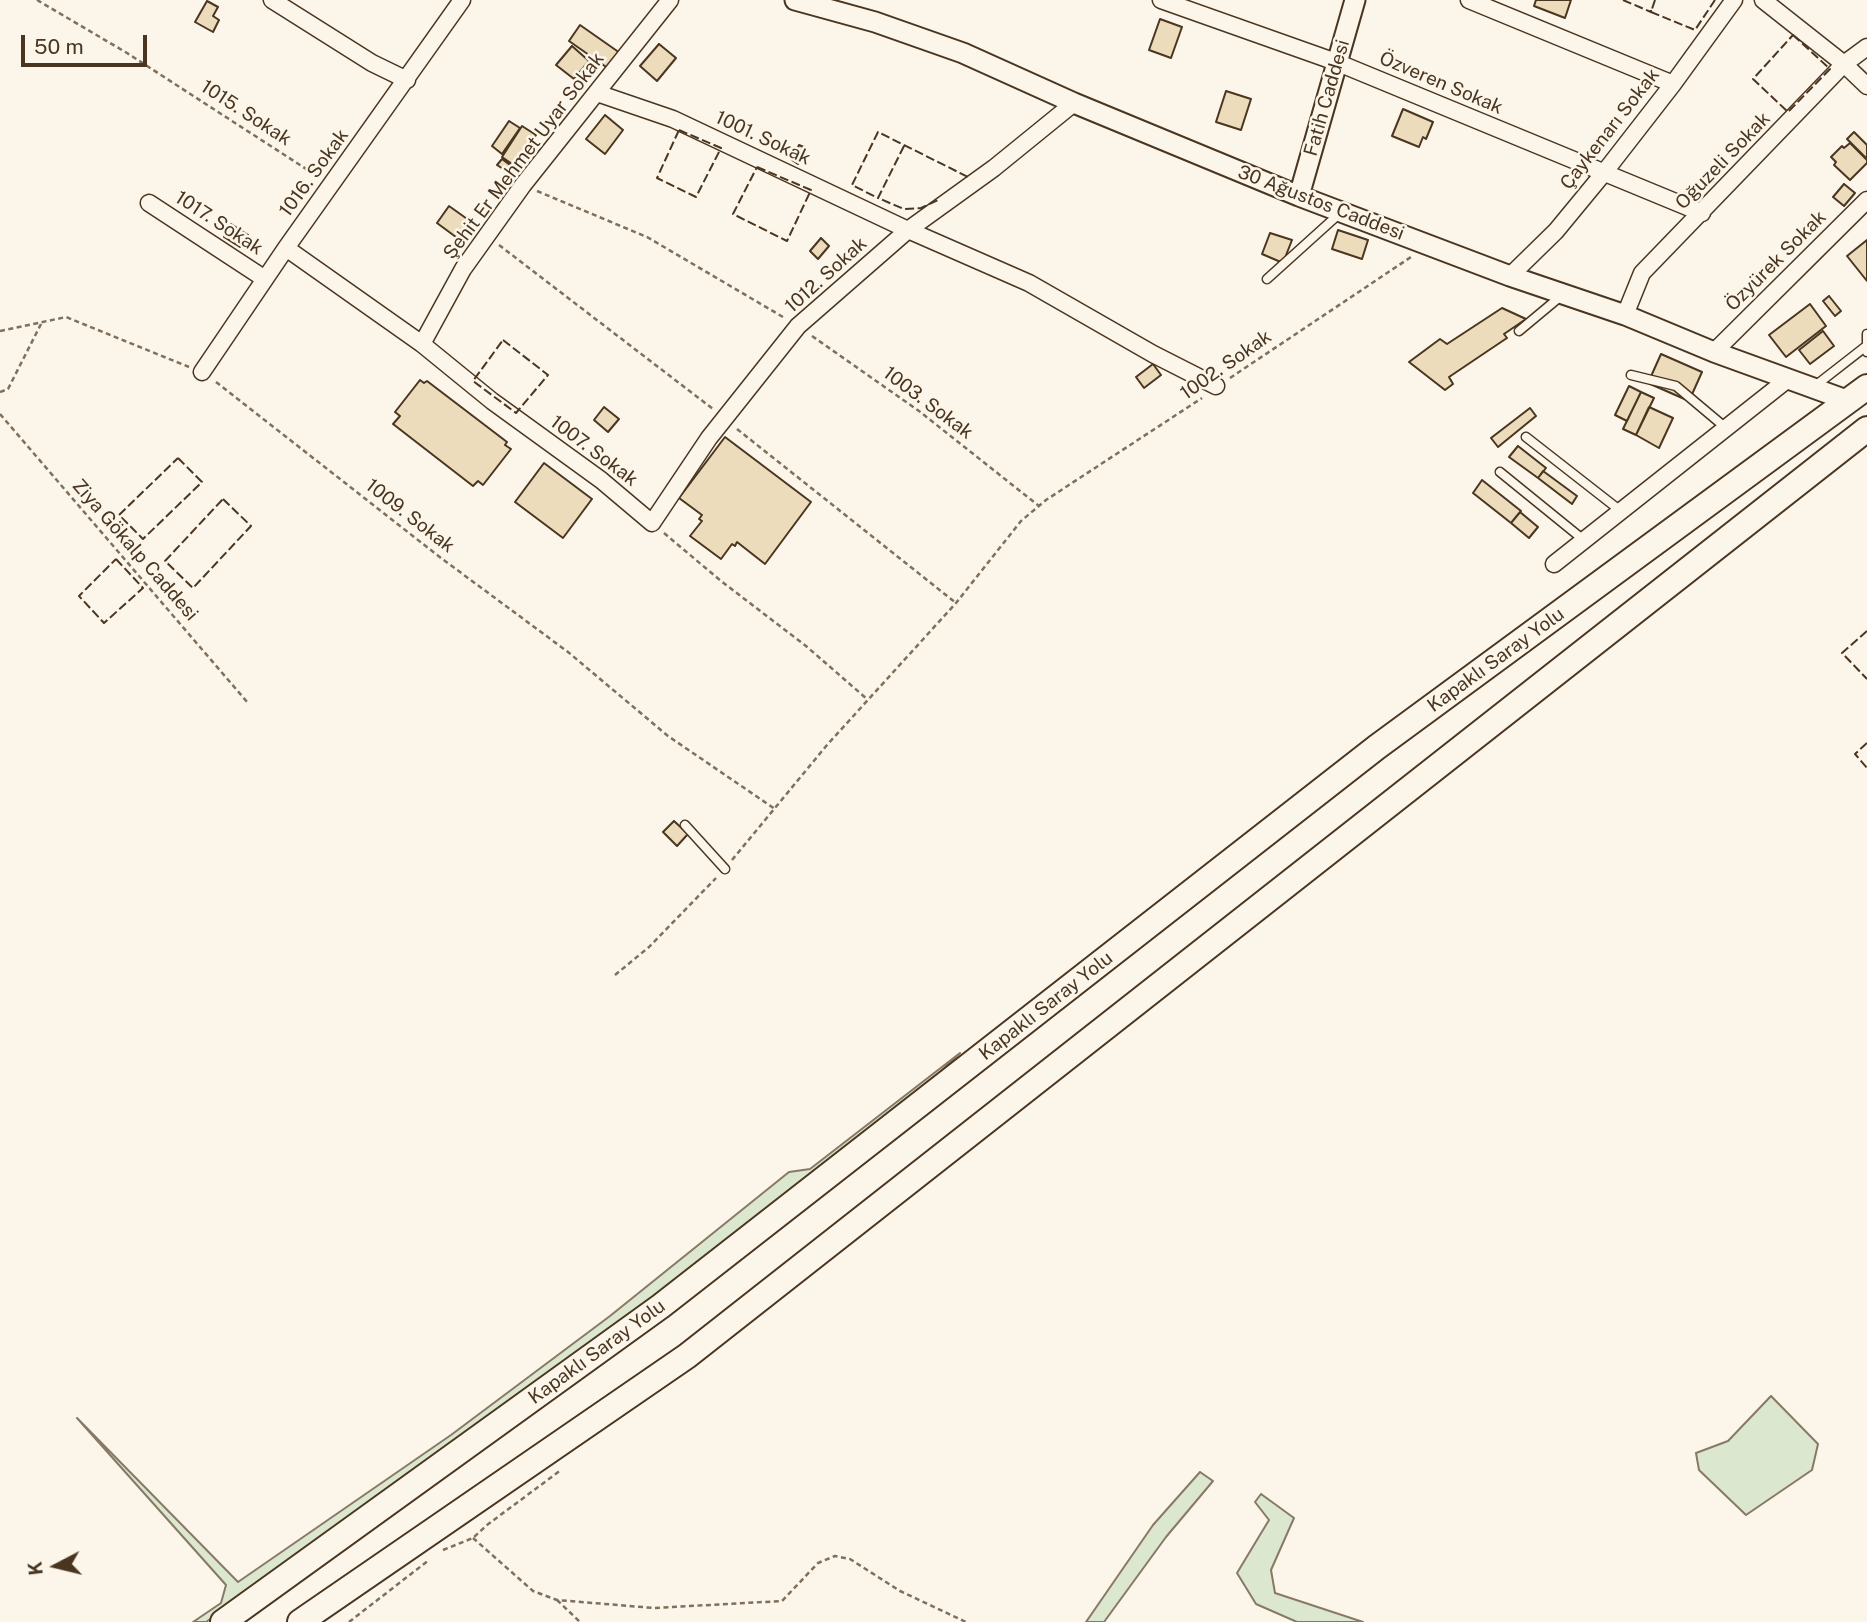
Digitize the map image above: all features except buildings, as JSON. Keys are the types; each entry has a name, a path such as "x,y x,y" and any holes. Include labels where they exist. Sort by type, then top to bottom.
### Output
{"highway":[{"name":"Kapaklı Saray Yolu","path":"223,1622 661,1306 1377,747 1858,394"},
{"path":"300,1622 687,1356 1867,429"}],"street":[{"path":"272,0 372,63 407,79"},
{"name":"1016. Sokak","path":"202,372 286,248 462,0"},
{"name":"Şehit Er Mehmet Uyar Sokak","path":"422,344 463,269 523,185 670,0"},
{"name":"30 Ağustos Caddesi","path":"795,0 829,5 963,53 1074,103 1299,196 1510,276 1625,315 1714,352 1812,388 1858,394"},
{"name":"Özveren Sokak","path":"1161,0 1336,62 1702,213"},
{"name":"Fatih Caddesi","path":"1299,196 1355,0"},
{"path":"1469,0 1673,84"},
{"name":"Çaykenarı Sokak","path":"1510,276 1556,231 1603,174 1734,0"},
{"path":"1763,0 1844,64 1867,86"},
{"name":"Oğuzeli Sokak","path":"1625,315 1642,273 1844,64 1867,47"},
{"name":"1001. Sokak","path":"597,93 673,119 908,230 1028,283 1153,354 1216,386"},
{"name":"1012. Sokak","path":"652,523 709,438 798,326 908,230 994,168 1074,103"},
{"name":"Özyürek Sokak","path":"1714,352 1867,200"},
{"name":"1017. Sokak","path":"149,203 265,279"},
{"name":"1007. Sokak","path":"286,248 422,344 492,401 601,480 652,523"},
{"path":"1554,564 1788,379"}],"lane":[{"path":"1267,279 1341,212"},
{"path":"1519,331 1563,294"},
{"path":"1812,388 1866,349 1867,334"},
{"path":"1631,375 1676,386 1726,428"},
{"path":"1526,437 1622,512"},
{"path":"1500,472 1585,541"},
{"path":"685,825 725,869"}],"path":[{"name":"1015. Sokak","path":"37,0 127,53 331,185"},
{"name":"1003. Sokak","path":"523,185 647,237 798,326 919,411 1039,506"},
{"name":"1002. Sokak","path":"615,975 649,947 725,869 867,699 956,603 1021,521 1039,506 1188,408 1216,386 1382,274 1430,245"},
{"name":"1009. Sokak","path":"0,331 66,317 202,372 441,558 568,652 668,736 775,809"},
{"path":"0,392 8,389 42,321"},
{"name":"Ziya Gökalp Caddesi","path":"0,414 248,703"},
{"path":"652,523 721,581 806,646 867,699"},
{"path":"441,1551 473,1538 486,1525 565,1467"},
{"path":"473,1538 533,1591 557,1600 654,1608 782,1601 818,1563 835,1556 850,1559 900,1591 966,1622"},
{"path":"349,1622 431,1559"},
{"path":"557,1600 580,1622"}],"green space":[{"path":"960,1053 879,1131 420,1471 206,1622 193,1622 221,1603 226,1585 77,1418 238,1582 451,1435 610,1316 789,1172 810,1169"},
{"path":"1771,1396 1818,1444 1812,1470 1746,1515 1699,1470 1696,1453 1728,1441"},
{"path":"1200,1472 1213,1481 1166,1537 1104,1622 1086,1622 1153,1525"},
{"path":"1261,1494 1294,1518 1271,1570 1275,1593 1363,1622 1297,1622 1256,1604 1237,1573 1269,1520 1255,1502"}],"fence":[{"path":"1623,0 1651,10"},
{"path":"1655,0 1651,12 1695,30 1715,0"},
{"path":"1793,35 1830,69 1788,112 1753,79 1793,35"},
{"path":"679,130 721,148 696,197 657,178 679,130"},
{"path":"904,146 878,198 852,185 878,132 968,177 966,179"},
{"path":"904,146 878,198 904,209 921,208 938,200"},
{"path":"757,167 811,190 787,241 733,214 757,167"},
{"path":"503,340 548,375 516,413 473,381 503,340"},
{"path":"178,458 202,482 143,539 119,515 178,458"},
{"path":"223,499 251,526 193,588 165,561 223,499"},
{"path":"116,559 143,588 104,623 79,596 116,559"},
{"path":"1867,631 1842,653 1867,679"},
{"path":"1867,743 1855,754 1867,768"}]}
